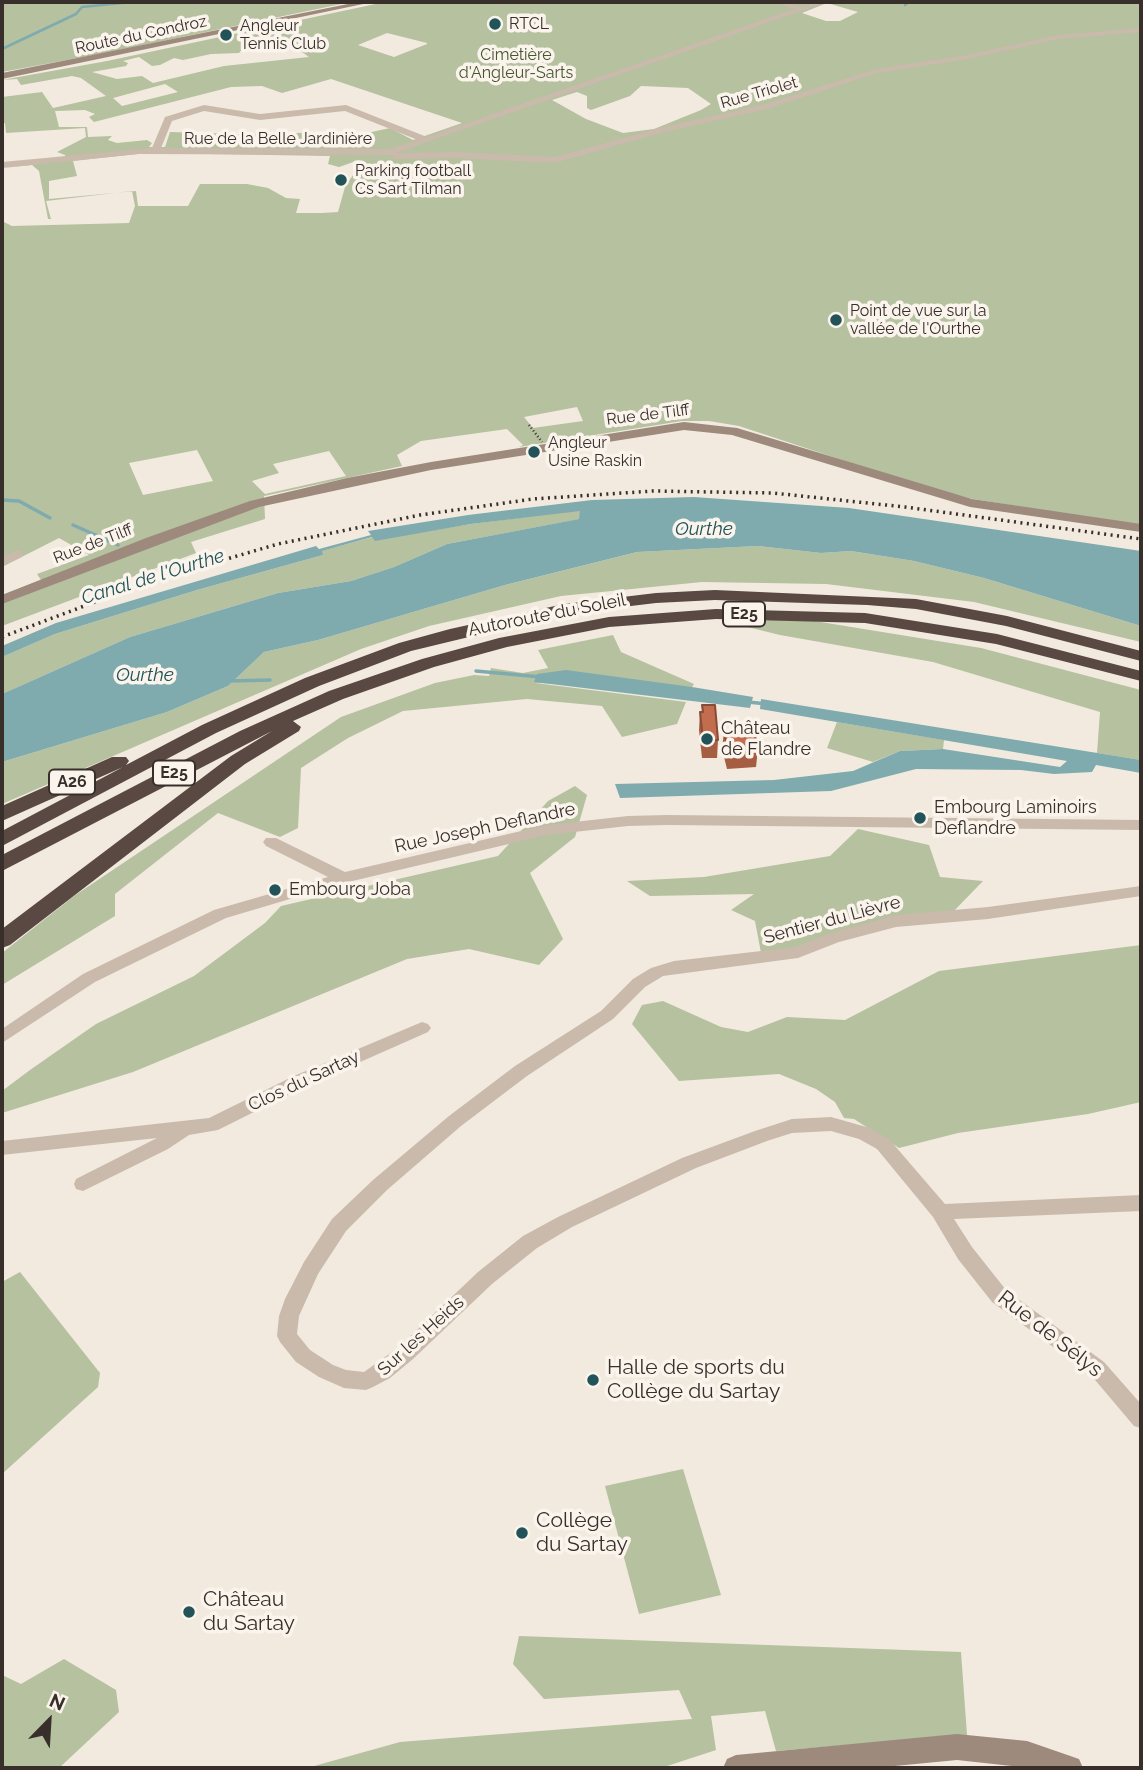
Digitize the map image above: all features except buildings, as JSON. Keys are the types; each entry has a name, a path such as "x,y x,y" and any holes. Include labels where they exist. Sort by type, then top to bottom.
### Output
{"highway":[{"name":"Autoroute du Soleil","path":"2,839 209,729 325,677 428,640 540,613 656,598 764,594 916,604 1006,621 1141,656"},
{"name":"Autoroute du Soleil","path":"2,864 247,735 350,691 428,663 533,635 609,622 716,614 815,615 911,624 997,639 1141,676"},
{"path":"2,940 237,760 331,706 350,691"},
{"name":"A26","path":"2,814 142,751 209,729"}],"main road":[{"name":"Route du Condroz","path":"2,76 369,2"},
{"name":"Rue de Tilff","path":"2,600 151,541 255,505 347,482 431,466 684,426 733,431 970,503 1141,528"},
{"path":"736,1768 957,1747 1070,1768"}],"street":[{"path":"776,2 802,9"},
{"name":"Rue de la Belle Jardinière","path":"2,165 108,153 382,153 427,140 823,2"},
{"name":"Rue Triolet","path":"382,153 555,160 662,130 779,102 876,71 962,58 1059,37 1141,30"},
{"path":"155,152 168,119 204,108 260,117 346,108 427,140"},
{"path":"2,562 18,555"},
{"name":"Rue Joseph Deflandre","path":"2,1037 89,978 201,923 277,896 343,878 547,831 628,821 1141,825"},
{"path":"271,842 343,878"},
{"name":"Sentier du Lièvre","path":"657,972 674,967 798,952 834,938 896,921 988,913 1141,891"},
{"name":"Sur les Heids","path":"657,972 639,982 607,1015 521,1071 455,1121 380,1185 339,1225 312,1268 289,1316 287,1336 303,1356 344,1379 366,1381 383,1373 485,1278 530,1242 565,1222 689,1163 792,1126 831,1124 864,1133 883,1144 940,1212"},
{"name":"Clos du Sartay","path":"2,1148 212,1125 300,1081 422,1028"},
{"name":"Clos du Sartay","path":"83,1184 162,1144 184,1128"},
{"path":"940,1212 1141,1203"},
{"name":"Rue de Sélys","path":"940,1212 965,1253 999,1296 1097,1368 1141,1419"}],"green space":[{"path":"2,2 351,2 2,72"},
{"name":"Cimetière d'Angleur-Sarts","path":"385,2 1141,2 1141,526 973,499 921,486 739,426 709,421 682,421 519,447 523,445 507,429 421,441 397,455 402,466 264,496 265,519 191,542 196,553 2,626 2,595 41,580 37,574 89,555 59,538 2,567 2,221 12,226 129,223 135,206 132,191 136,191 138,206 188,206 200,184 247,184 268,188 286,198 300,199 296,213 338,212 345,187 361,163 359,160 339,167 328,164 330,156 146,153 73,161 77,176 49,181 49,199 117,193 46,201 51,219 48,219 39,171 32,165 2,168 66,160 65,155 57,152 86,137 85,128 6,133 5,123 2,124 2,97 42,92 53,108 106,96 81,78 72,76 21,85 17,79 2,80 107,61","holes":["827,3 858,12 840,21 826,21 802,13","387,33 427,43 394,57 358,45","284,39 309,57 224,66 153,83 142,76 117,79 92,72 126,66 128,63 123,61 139,57 152,66 174,58 183,60 211,54 239,53 250,40","331,79 462,123 413,140 390,128 353,136 311,132 273,135 170,132 165,147 149,147 152,143 147,140 117,143 108,140 112,136 88,137 87,127 59,127 55,111 85,110 95,114 89,117 94,122 231,87 262,86 282,93","165,84 178,92 122,106 113,98","641,86 688,88 711,104 654,129 623,133 586,119 552,100 577,92 587,96 587,108 591,110 630,96","577,407 583,421 533,428 524,417","197,450 213,481 143,495 129,463","329,451 346,476 265,494 252,481 279,473 273,464"]},
{"path":"580,510 580,519 447,544 394,567 351,581 278,593 130,637 2,694 2,657 55,634 323,555 321,551 373,537 375,540"},
{"path":"758,546 821,553 851,551 914,561 984,578 1141,626 1141,642 974,602 826,584 702,582 561,596 429,626 361,649 2,804 2,762 167,712 228,686 264,652 318,640 505,585 637,552"},
{"path":"802,619 981,648 1141,690 1141,760 1097,753 1100,712 933,662 780,635 723,621"},
{"path":"613,635 621,652 694,684 692,687 535,683 686,702 677,724 622,737 602,706 527,699 403,711 348,738 301,768 298,828 280,837 218,813 115,894 115,916 2,985 2,953 74,896 341,717 435,683 474,675 489,676 491,668 523,673 548,668 538,650"},
{"path":"837,722 944,740 943,749 900,751 873,762 827,748"},
{"path":"575,786 587,795 575,837 530,873 563,939 539,965 469,949 407,959 133,1072 2,1113 2,1091 30,1070 96,1024 194,976 265,923 281,906 498,856 548,801"},
{"path":"858,829 929,845 940,877 983,881 950,915 930,916 762,958 755,921 731,910 754,894 650,896 627,881 704,877 830,856"},
{"path":"1141,945 1141,1102 1088,1114 958,1133 899,1148 854,1119 844,1118 835,1102 816,1089 779,1074 679,1081 632,1024 642,1005 663,1001 721,1027 748,1032 787,1017 845,1020 939,971"},
{"path":"20,1272 100,1373 98,1387 2,1474 2,1282"},
{"path":"683,1469 721,1595 639,1614 605,1486"},
{"path":"519,1636 961,1652 967,1735 776,1751 765,1711 711,1716 716,1750 661,1768 307,1768 400,1742 692,1719 679,1690 544,1699 513,1664"},
{"path":"64,1659 116,1690 119,1712 59,1768 2,1768 2,1675 21,1684"}],"water":[{"name":"Ourthe","path":"694,497 849,508 1141,551 1141,626 984,578 914,561 851,551 821,553 758,546 637,552 505,585 318,640 264,652 228,686 167,712 2,762 2,694 130,637 278,593 351,581 394,567 447,544 579,519 580,511 471,524 375,541 372,537 322,551 323,555 55,634 2,657 2,646 56,623 316,546 319,549 371,535 368,531 468,515 592,500"},
{"path":"566,670 753,697 750,708 534,682 537,674"},
{"path":"761,699 1141,760 1141,773 1096,765 1092,772 1054,774 1021,770 916,769 831,791 620,798 615,784 774,780 853,771 900,751 943,749 1060,767 1067,761 760,709"}],"waterway":[{"path":"2,49 76,14 82,7 132,2"},
{"path":"905,5 909,2"},
{"path":"2,500 19,501 50,518"},
{"path":"73,525 118,545"},
{"path":"476,671 541,677"},
{"path":"228,681 270,680"},
{"path":"748,702 767,704"}],"railway":[{"path":"529,425 542,442"},
{"path":"2,637 148,582 278,544 420,515 533,499 653,491 773,493 905,507 1141,539"}],"place":[{"name":"RTCL","path":"495,24"},
{"name":"Angleur Tennis Club","path":"226,35"},
{"name":"Parking football Cs Sart Tilman","path":"341,180"},
{"name":"Point de vue sur la vallée de l'Ourthe","path":"836,320"},
{"name":"Angleur Usine Raskin","path":"534,452"},
{"name":"Château de Flandre","path":"707,739"},
{"name":"Embourg Laminoirs Deflandre","path":"920,818"},
{"name":"Embourg Joba","path":"275,890"},
{"name":"Halle de sports du Collège du Sartay","path":"593,1380"},
{"name":"Collège du Sartay","path":"522,1533"},
{"name":"Château du Sartay","path":"189,1612"}],"water label":[{"name":"Canal de l'Ourthe","path":"153,577"}]}
